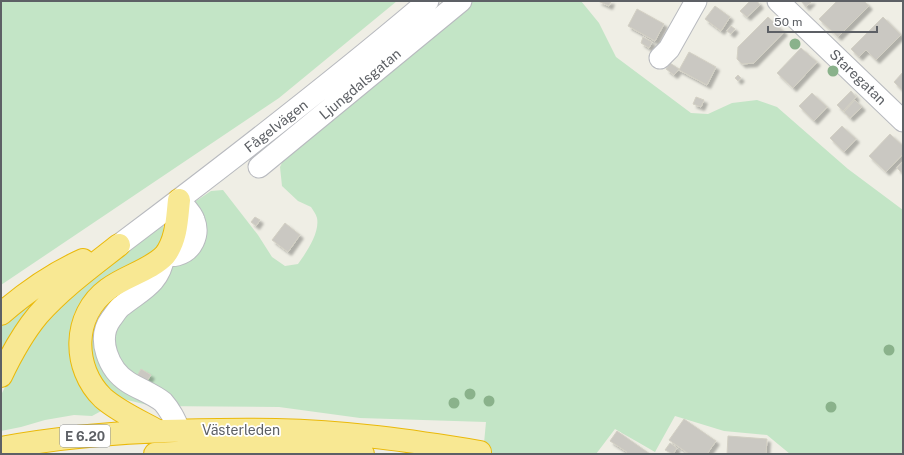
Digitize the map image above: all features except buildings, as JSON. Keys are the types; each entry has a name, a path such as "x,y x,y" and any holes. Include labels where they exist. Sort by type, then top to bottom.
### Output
{"highway":[{"path":"158,431 115,407 104,398 89,380 81,360 80,348 84,321 90,308 98,298 116,283 154,264 162,264 174,240 179,200"},
{"path":"1,314 30,292 76,263 119,245"},
{"path":"1,376 20,340 37,316 72,282 119,245"},
{"name":"Västerleden","path":"1,448 74,437 128,432 180,430 277,430 357,435 480,452"},
{"name":"Västerleden","path":"155,454 274,450 363,454"}],"street":[{"name":"Fågelvägen","path":"119,245 273,128 365,55 428,1"},
{"name":"Ljungdalsgatan","path":"260,167 461,1"},
{"path":"660,58 669,50 696,1"},
{"name":"Staregatan","path":"778,1 903,120"},
{"path":"179,200 194,219 196,227 195,239 189,249 162,264 155,280 139,294 121,306 109,322 104,335 105,349 118,373 127,381 161,401 172,412 180,430"}],"green space":[{"path":"1,1 397,1 279,98 1,285"},
{"path":"469,1 581,1 599,23 616,57 691,113 708,114 732,103 757,100 777,107 848,169 903,210 903,454 790,454 767,435 724,431 675,416 655,452 615,429 596,454 483,454 486,422 360,418 279,407 152,406 123,399 101,385 93,370 88,332 112,296 132,284 187,207 211,191 223,190 258,235 272,257 285,266 298,264 308,249 314,236 317,218 311,207 298,201 282,186 280,167 287,152"},
{"path":"163,222 164,232 155,252 88,293 74,314 69,336 71,356 105,409 92,416 74,415 45,420 1,431 1,395 27,343 49,314"},
{"path":"36,296 40,297 38,301 1,349 1,326"}]}
